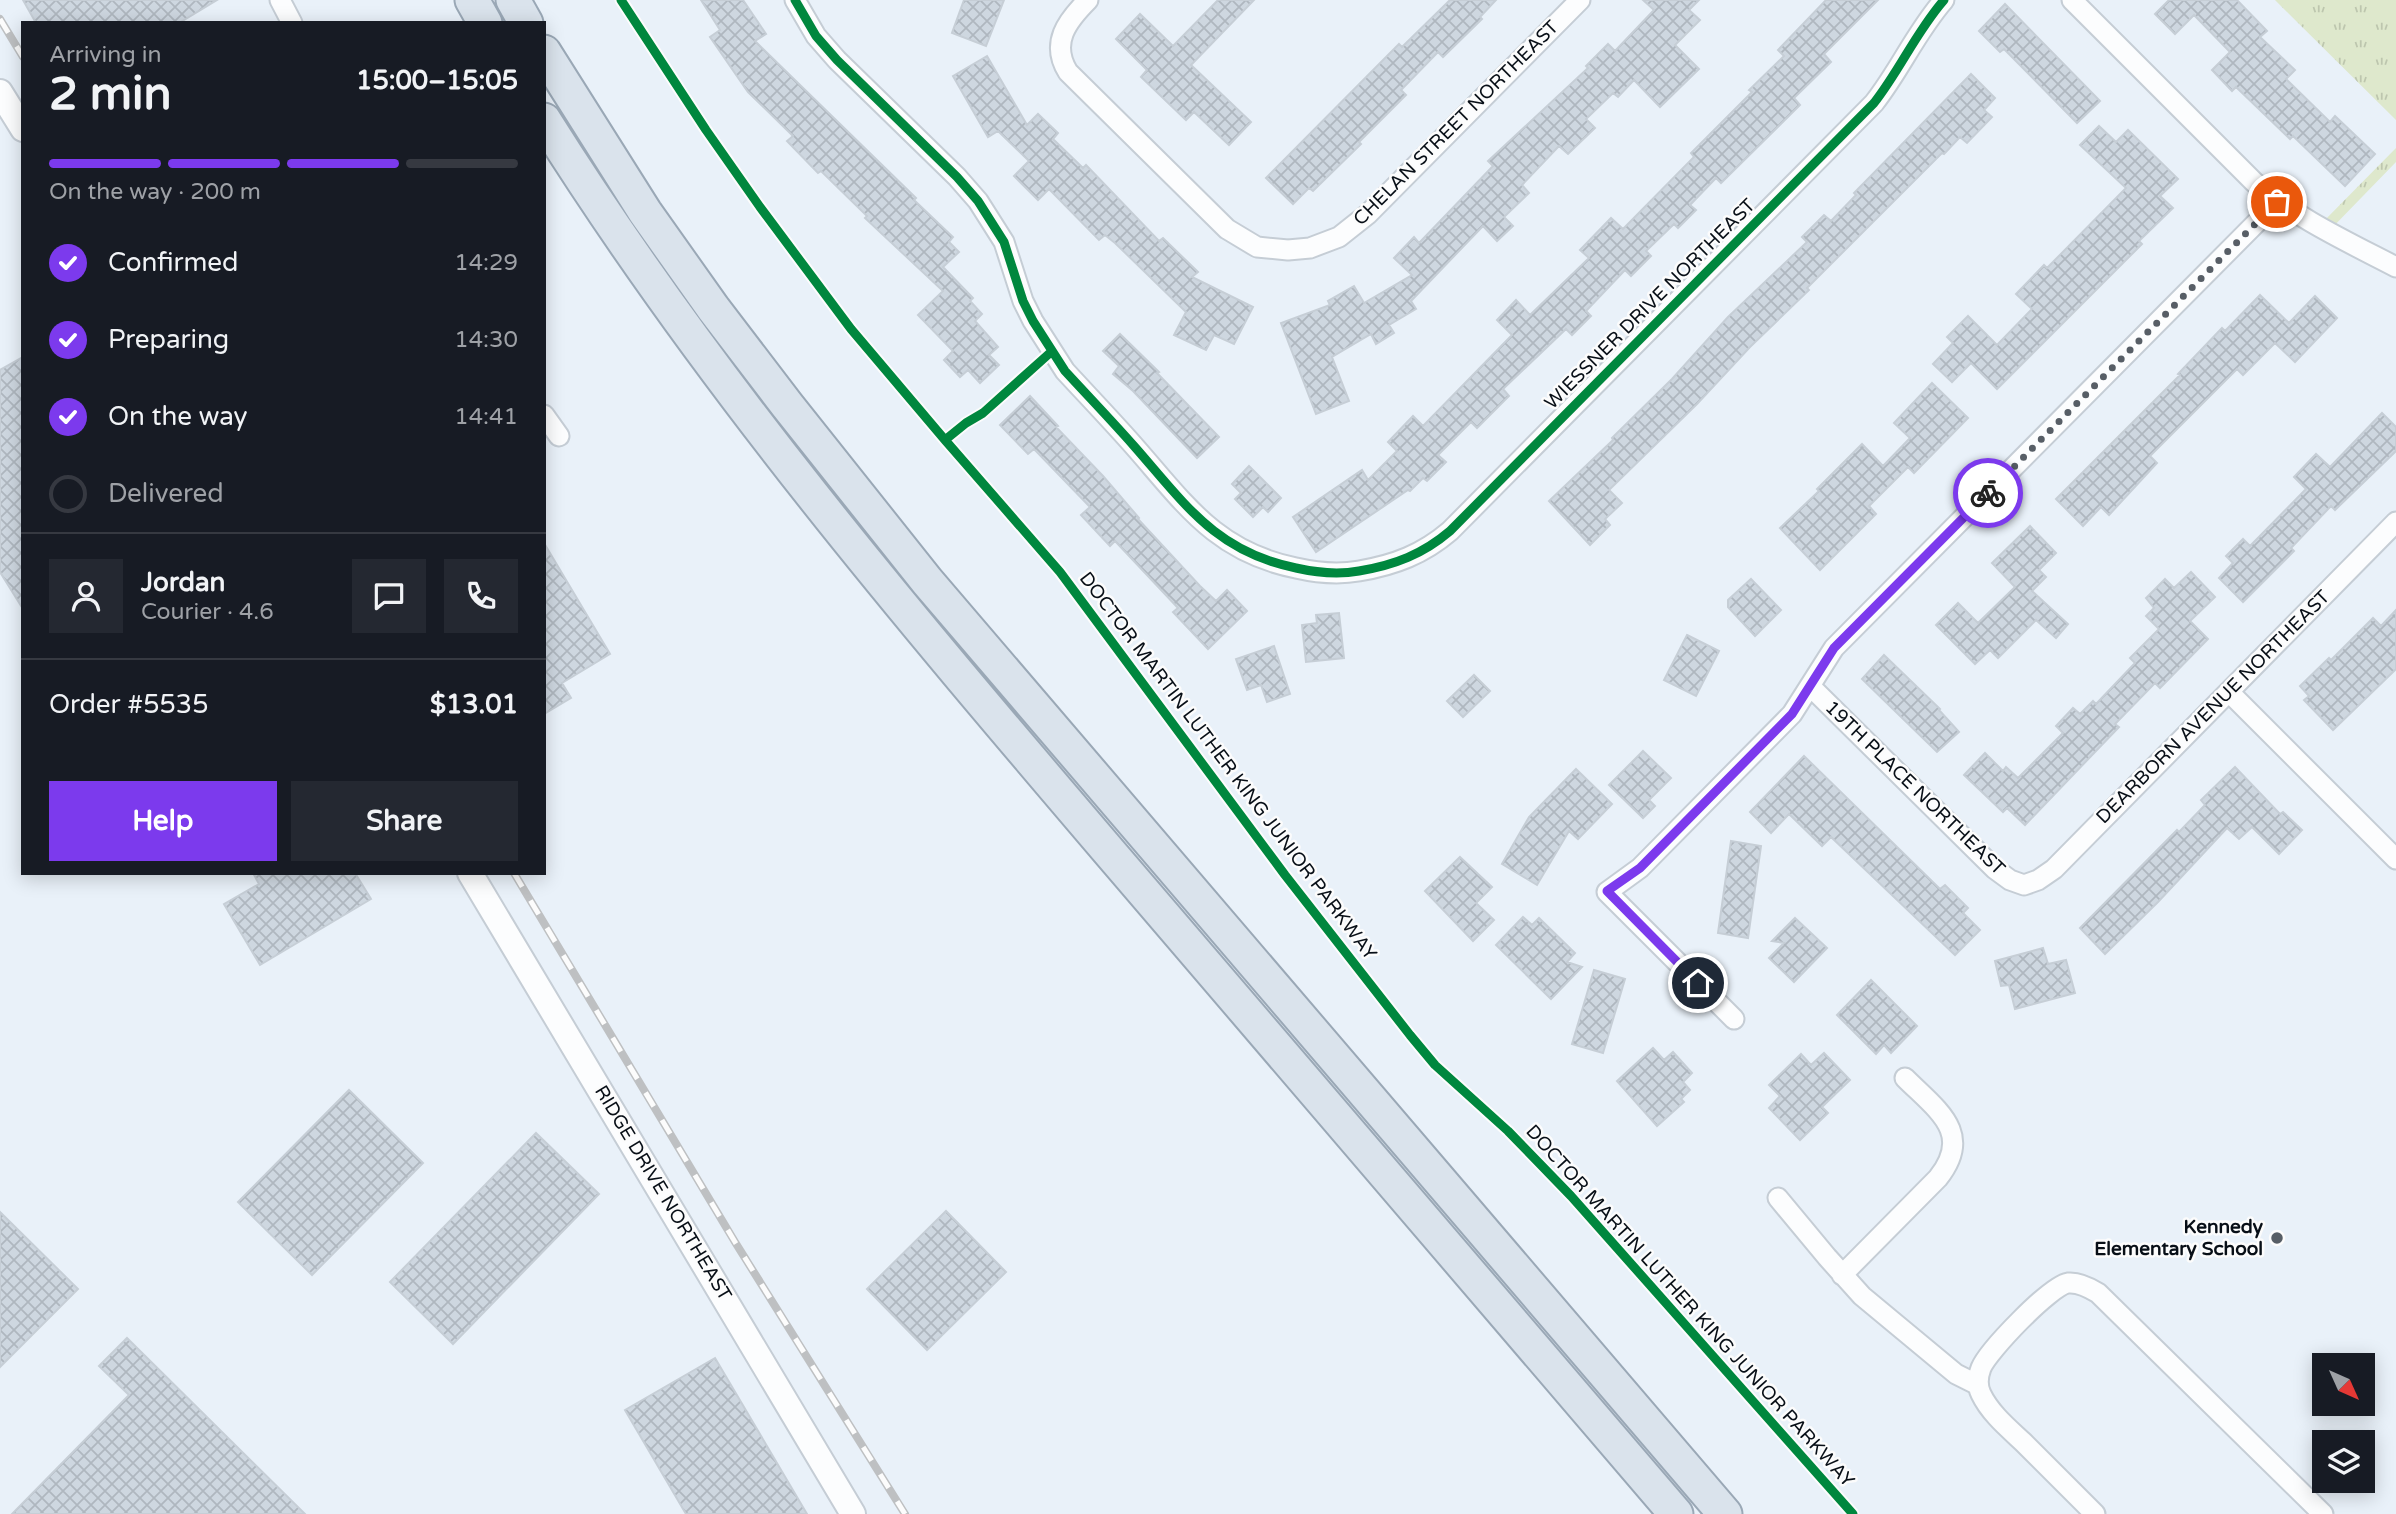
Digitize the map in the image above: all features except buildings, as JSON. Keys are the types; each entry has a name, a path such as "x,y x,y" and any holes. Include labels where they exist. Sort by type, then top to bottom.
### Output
{"highway":[{"path":"472,0 484,21"},
{"path":"513,0 525,21"},
{"path":"546,55 645,212 713,308 926,581 1725,1514"},
{"path":"546,123 653,285 831,521 1003,728 1676,1514"}],"street":[{"path":"279,0 291,21"},
{"name":"WIESSNER DRIVE NORTHEAST","path":"795,0 816,36 837,60 957,177 978,201 1004,242 1023,301 1051,352 1065,372 1182,502 1220,538 1247,553 1273,564 1338,575 1404,561 1432,546 1450,530 1874,103 1888,86 1915,38 1944,0"},
{"name":"CHELAN STREET NORTHEAST","path":"1088,0 1064,29 1062,61 1068,72 1227,229 1257,247 1288,250 1310,248 1339,237 1368,214 1580,0"},
{"path":"2072,0 2277,202 2396,267"},
{"path":"0,92 21,126"},
{"path":"1734,1019 1607,891 1640,868 1792,714 1834,648 2277,202"},
{"path":"546,418 559,436"},
{"name":"DEARBORN AVENUE NORTHEAST","path":"2024,885 2038,880 2054,869 2396,522"},
{"name":"19TH PLACE NORTHEAST","path":"1810,686 1995,869 2010,880 2024,885"},
{"path":"2229,692 2396,859"},
{"name":"RIDGE DRIVE NORTHEAST","path":"471,875 853,1514"},
{"path":"1842,1275 1938,1178 1949,1164 1954,1150 1953,1134 1946,1119 1905,1078"},
{"path":"1778,1198 1842,1275 1871,1304 1946,1366 1978,1385"},
{"path":"2095,1514 1994,1415 1978,1385 1989,1353 2038,1303 2053,1290 2068,1283 2087,1286 2098,1293 2323,1514"}],"green space":[{"path":"2275,0 2396,0 2396,120"},
{"path":"2396,148 2396,162 2328,232 2318,227"}],"railway":[{"path":"0,19 21,54"},
{"path":"515,875 735,1242 905,1514"}],"cycle path":[{"name":"DOCTOR MARTIN LUTHER KING JUNIOR PARKWAY","path":"621,0 706,130 851,329 1060,572 1285,875 1410,1035 1435,1065 1508,1131 1571,1196 1853,1514"},
{"path":"795,0 816,36 837,60 957,177 978,201 1004,242 1023,301 1033,321 1065,371 1187,506 1223,538 1268,561 1335,573 1359,571 1396,562 1419,552 1450,531 1874,103 1944,0"},
{"path":"945,440 983,413 1051,352"}],"way so far":[{"path":"1988,493 2277,202"}],"place":[{"name":"Kennedy Elementary School","path":"2277,1238"}],"route":[{"path":"1698,983 1607,891 1640,868 1792,714 1834,648 1988,493"}]}
